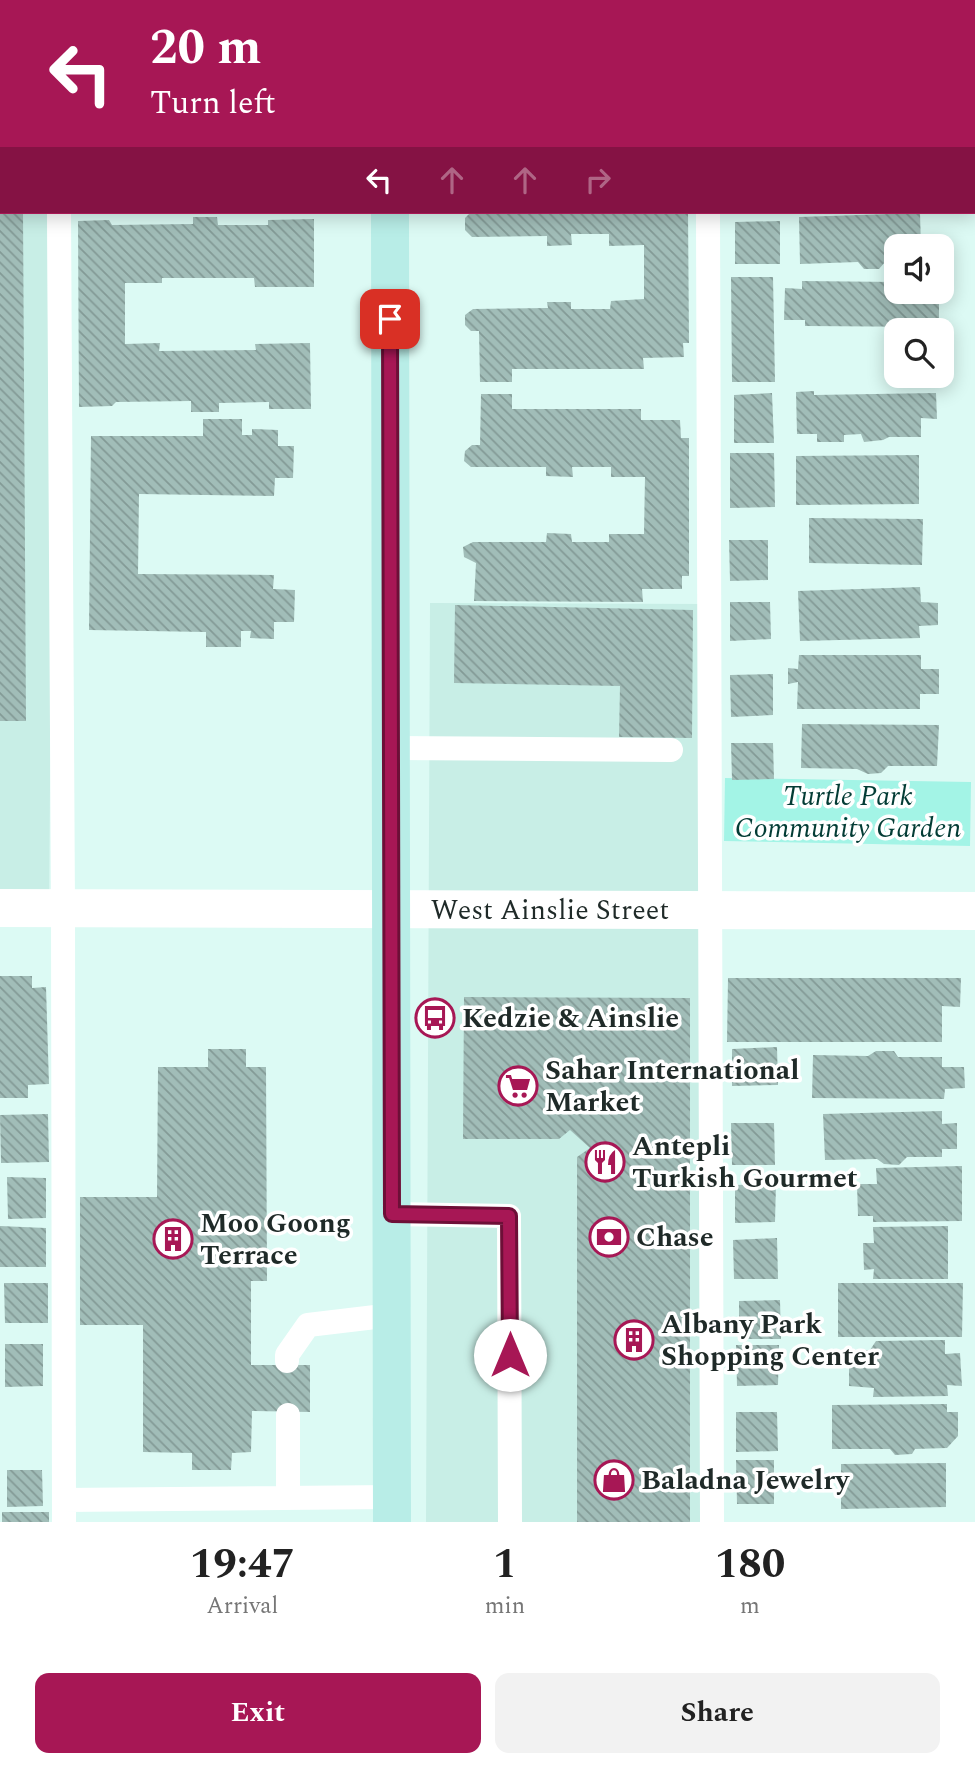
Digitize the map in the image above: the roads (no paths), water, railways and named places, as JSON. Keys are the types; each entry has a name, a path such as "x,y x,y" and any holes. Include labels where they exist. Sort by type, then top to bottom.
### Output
{"main road":[{"path":"390,214 392,1509"}],"street":[{"name":"West Ainslie Street","path":"0,908 975,911"}],"lane":[{"path":"59,214 64,1511 288,1498 392,1509"},
{"path":"708,214 712,1522"},
{"path":"391,748 671,750"},
{"path":"392,1214 509,1216 510,1522"},
{"path":"287,1361 287,1355 308,1325 392,1315"},
{"path":"288,1415 288,1498"}],"place":[{"name":"Kedzie & Ainslie","path":"435,1018"},
{"name":"Sahar International Market","path":"518,1086"},
{"name":"Antepli Turkish Gourmet","path":"605,1162"},
{"name":"Chase","path":"609,1237"},
{"name":"Moo Goong Terrace","path":"173,1239"},
{"name":"Albany Park Shopping Center","path":"634,1340"},
{"name":"Baladna Jewelry","path":"614,1480"}],"park label":[{"name":"Turtle Park Community Garden","path":"848,812"}]}
